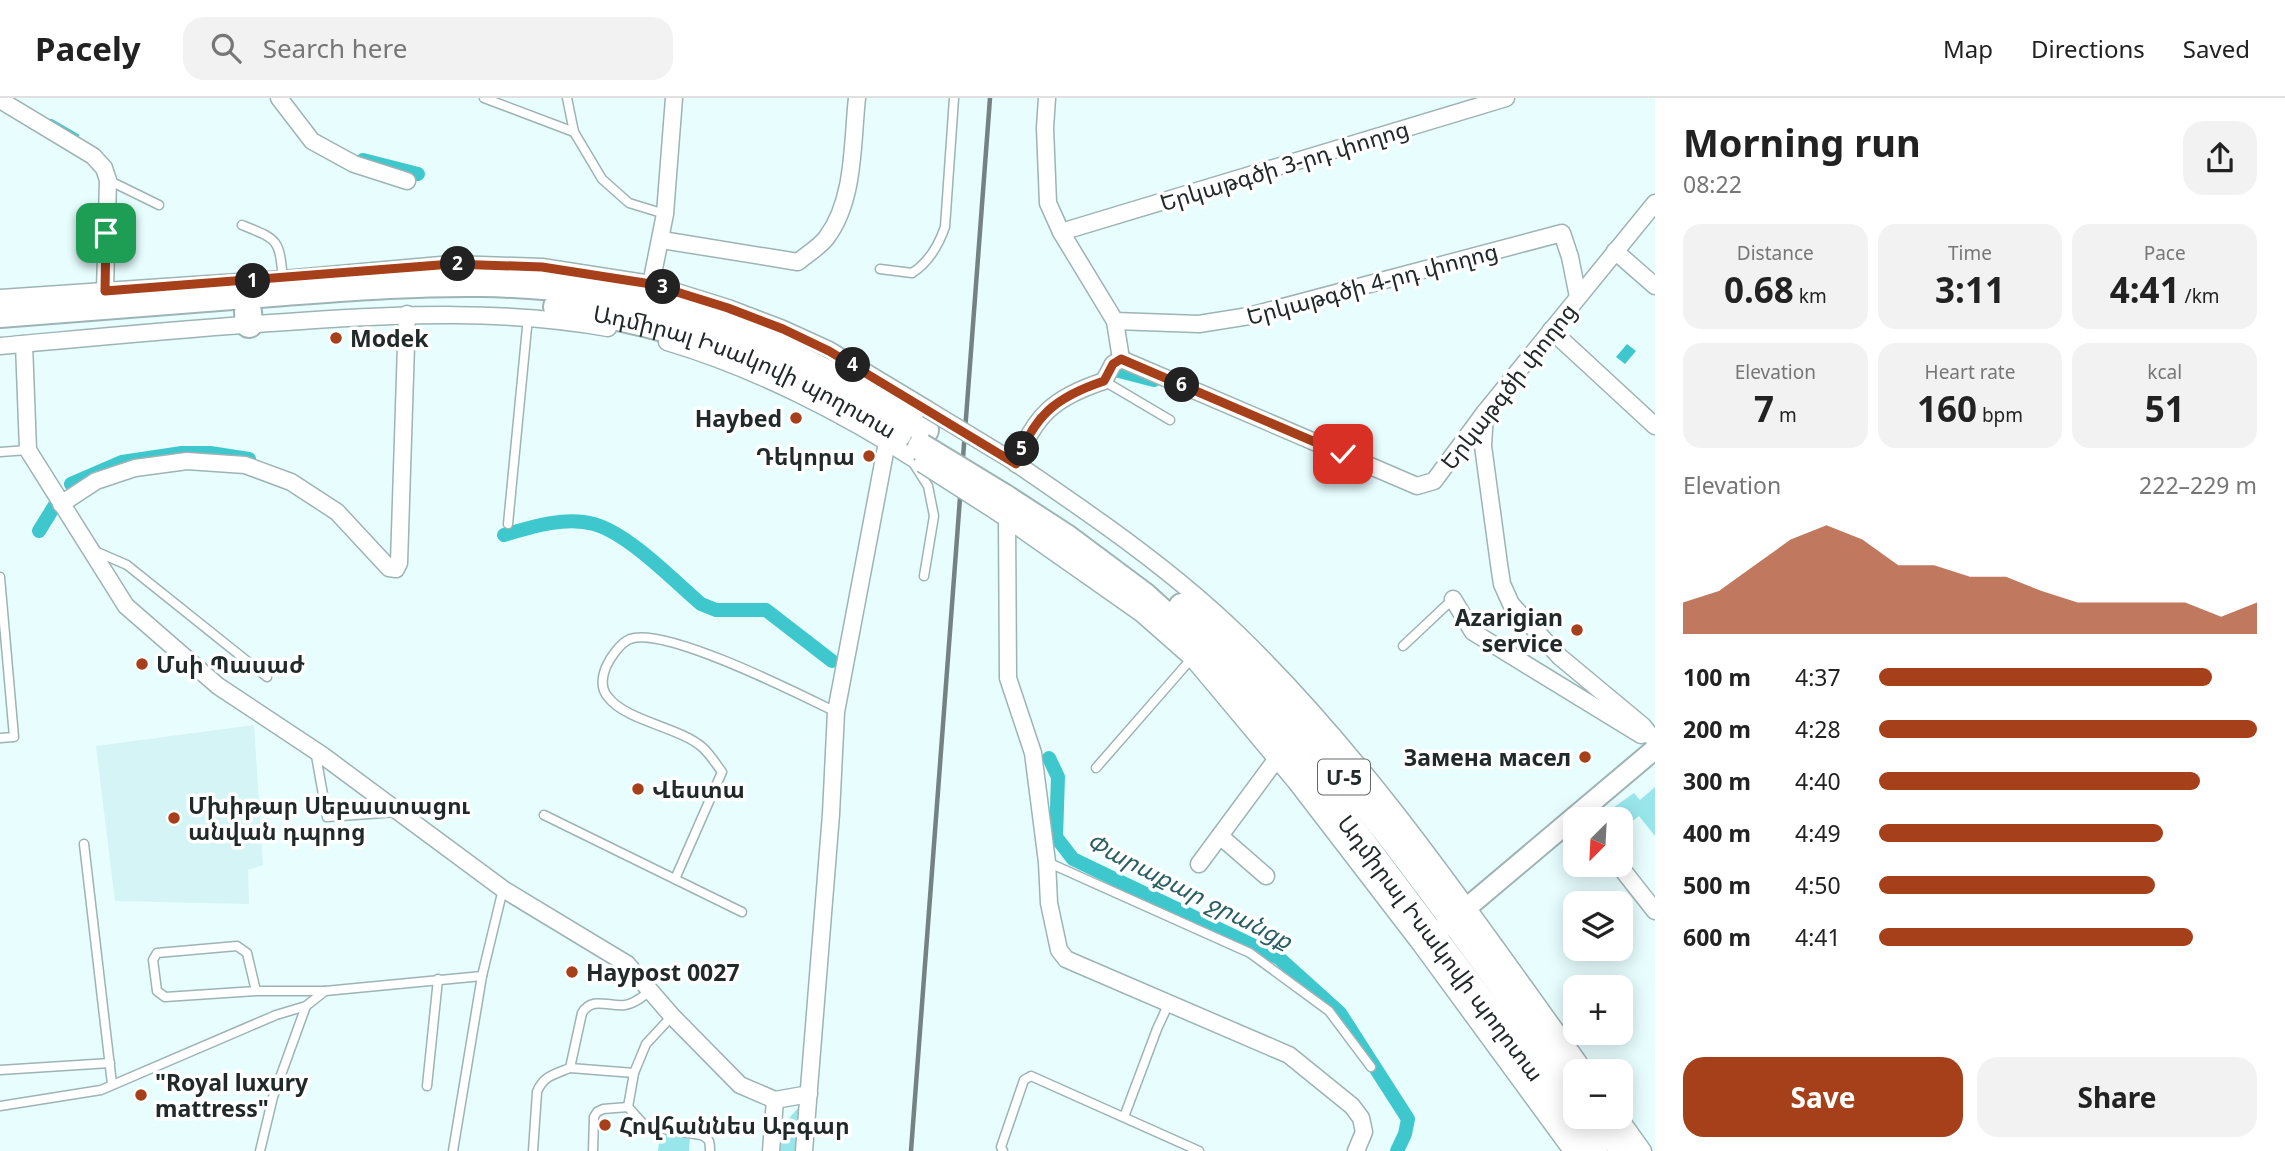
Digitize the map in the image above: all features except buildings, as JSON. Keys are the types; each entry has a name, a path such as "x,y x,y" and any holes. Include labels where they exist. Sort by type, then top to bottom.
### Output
{"highway":[{"name":"Ադմիրալ Իսակովի պողոտա","path":"0,314 405,283 452,273 602,294 662,306 724,326 782,349 864,392 920,441"},
{"name":"Ադմիրալ Իսակովի պողոտա","path":"0,331 249,318 370,302 455,299 533,304 641,321 719,343 775,367 920,441 1091,534 1224,643 1284,706 1337,768 1594,1151"},
{"name":"Ադմիրալ Իսակովի պողոտա","path":"1006,488 1066,538 1145,597 1211,657 1281,753 1443,927 1563,1071"},
{"path":"1607,1129 1623,1151"}],"street":[{"path":"279,98 312,141 354,164 407,181"},
{"path":"651,284 662,240 674,98"},
{"path":"662,240 798,262 826,239 840,215 846,193 857,98"},
{"path":"1046,98 1048,203 1061,232 1115,321 1121,359 1113,364 1104,381 1052,405 1026,437 1006,488 1008,678 1033,754 1047,862 1049,903 1059,950 1066,959 1289,1055 1352,1106 1361,1118 1364,1132 1356,1151"},
{"name":"Երկաթգծի 3-րդ փողոց","path":"1061,232 1506,98"},
{"path":"0,100 93,156 104,168 108,180 105,291"},
{"name":"Երկաթգծի փողոց","path":"1121,359 1417,486 1434,481 1485,412 1655,203"},
{"name":"Երկաթգծի 4-րդ փողոց","path":"1115,321 1199,324 1249,316 1562,233 1578,297"},
{"path":"1615,251 1655,286"},
{"path":"0,298 283,279 542,267 651,284 728,308 783,329 829,351 920,441"},
{"path":"0,346 249,318 407,314 528,317 606,327 670,342 745,369 887,442 920,441"},
{"path":"61,504 96,481 135,468 187,461 245,465 291,482 337,512 389,568 396,569 399,563 407,314"},
{"path":"1551,330 1655,426"},
{"path":"24,344 28,450 126,606 218,686 400,811 503,889 627,964 671,1016 740,1085 775,1100 809,1094"},
{"path":"1485,412 1483,446 1502,584 1511,604 1560,657 1643,726 1655,742"},
{"path":"804,1151 831,814 836,712 840,678 887,442"},
{"path":"1006,488 1192,658 1281,753 1199,864"},
{"path":"1453,600 1473,632 1655,742"},
{"path":"1443,927 1655,749"},
{"path":"1220,836 1266,876"},
{"path":"1628,877 1655,911"},
{"path":"1443,927 1573,1059"},
{"path":"1443,927 1572,1151"},
{"path":"771,1151 775,1100"},
{"path":"1627,1129 1643,1151"}],"lane":[{"path":"484,98 574,132"},
{"path":"567,98 574,132 602,180 629,202 665,214"},
{"path":"880,269 912,273 940,241 945,227 954,98"},
{"path":"108,180 159,205"},
{"path":"242,225 273,238 281,251 283,279"},
{"path":"508,524 528,317"},
{"path":"1104,381 1170,421"},
{"path":"920,441 934,516 924,576"},
{"path":"0,452 28,450"},
{"path":"89,548 127,565 267,677"},
{"path":"0,577 14,737 0,738"},
{"path":"1403,646 1453,600"},
{"path":"675,879 722,772 701,747 632,714 607,696 601,681 607,664 618,649 627,640 639,637 670,643 756,674 836,712"},
{"path":"1096,768 1192,658"},
{"path":"314,750 327,817 400,811"},
{"path":"544,815 742,912"},
{"path":"84,844 112,1084"},
{"path":"1047,862 1250,953 1329,1011 1371,1067"},
{"path":"453,1151 482,976 503,889"},
{"path":"256,991 247,953 237,946 157,953 153,960 157,991 165,997 256,991 325,991 482,976"},
{"path":"427,1086 438,979"},
{"path":"0,1106 101,1090 276,1015 306,1006 325,991"},
{"path":"570,1068 582,1013 586,1006 594,1003 623,1006 650,991"},
{"path":"1124,1117 1169,1003"},
{"path":"260,1151 273,1097 306,1006"},
{"path":"628,1107 634,1073 646,1045 671,1016"},
{"path":"0,1070 110,1063"},
{"path":"533,1151 537,1092 540,1083 547,1077 570,1068 634,1073"},
{"path":"1003,1151 1001,1147 1024,1080 1031,1076 1124,1117 1182,1147 1199,1151"},
{"path":"593,1151 594,1117 597,1111 628,1107"},
{"path":"628,1107 645,1126 708,1138 710,1151"}],"shaded area":[{"path":"1627,344 1636,351 1625,364 1616,357"},
{"path":"254,725 263,865 248,870 249,904 115,901 96,746"},
{"path":"1655,787 1655,836 1639,816 1633,821 1633,807 1614,807 1634,793 1640,800"},
{"path":"799,1107 803,1113 800,1151 780,1151 783,1125"},
{"path":"660,1134 690,1136 689,1151 658,1151"}],"waterway":[{"path":"51,121 77,136"},
{"path":"363,160 418,174"},
{"path":"1119,371 1154,380"},
{"path":"71,484 122,462 182,453 210,453 249,459"},
{"path":"39,531 55,505"},
{"name":"Փարաքար ջրանցք","path":"504,535 560,522 594,524 636,547 701,604 716,610 766,610 832,661"},
{"name":"Փարաքար ջրանցք","path":"1049,758 1058,777 1056,837 1073,859 1279,958 1340,1013 1408,1119 1397,1151"}],"railway":[{"path":"911,1151 990,98"}],"place":[{"name":"Modek","path":"336,338"},
{"name":"Haybed","path":"796,418"},
{"name":"Դեկորա","path":"869,456"},
{"name":"Azarigian service","path":"1577,630"},
{"name":"Մսի Պասաժ","path":"142,664"},
{"name":"Замена масел","path":"1585,757"},
{"name":"Վեստա","path":"638,789"},
{"name":"Մխիթար Սեբաստացու անվան դպրոց","path":"174,818"},
{"name":"Haypost 0027","path":"572,972"},
{"name":"\"Royal luxury mattress\"","path":"141,1095"},
{"name":"Հովհաննես Աբգար","path":"605,1125"}],"route":[{"path":"106,233 105,291 452,264 542,267 651,284 728,308 783,329 829,351 1016,464 1026,437 1052,405 1104,381 1113,364 1121,359 1343,454"}]}
